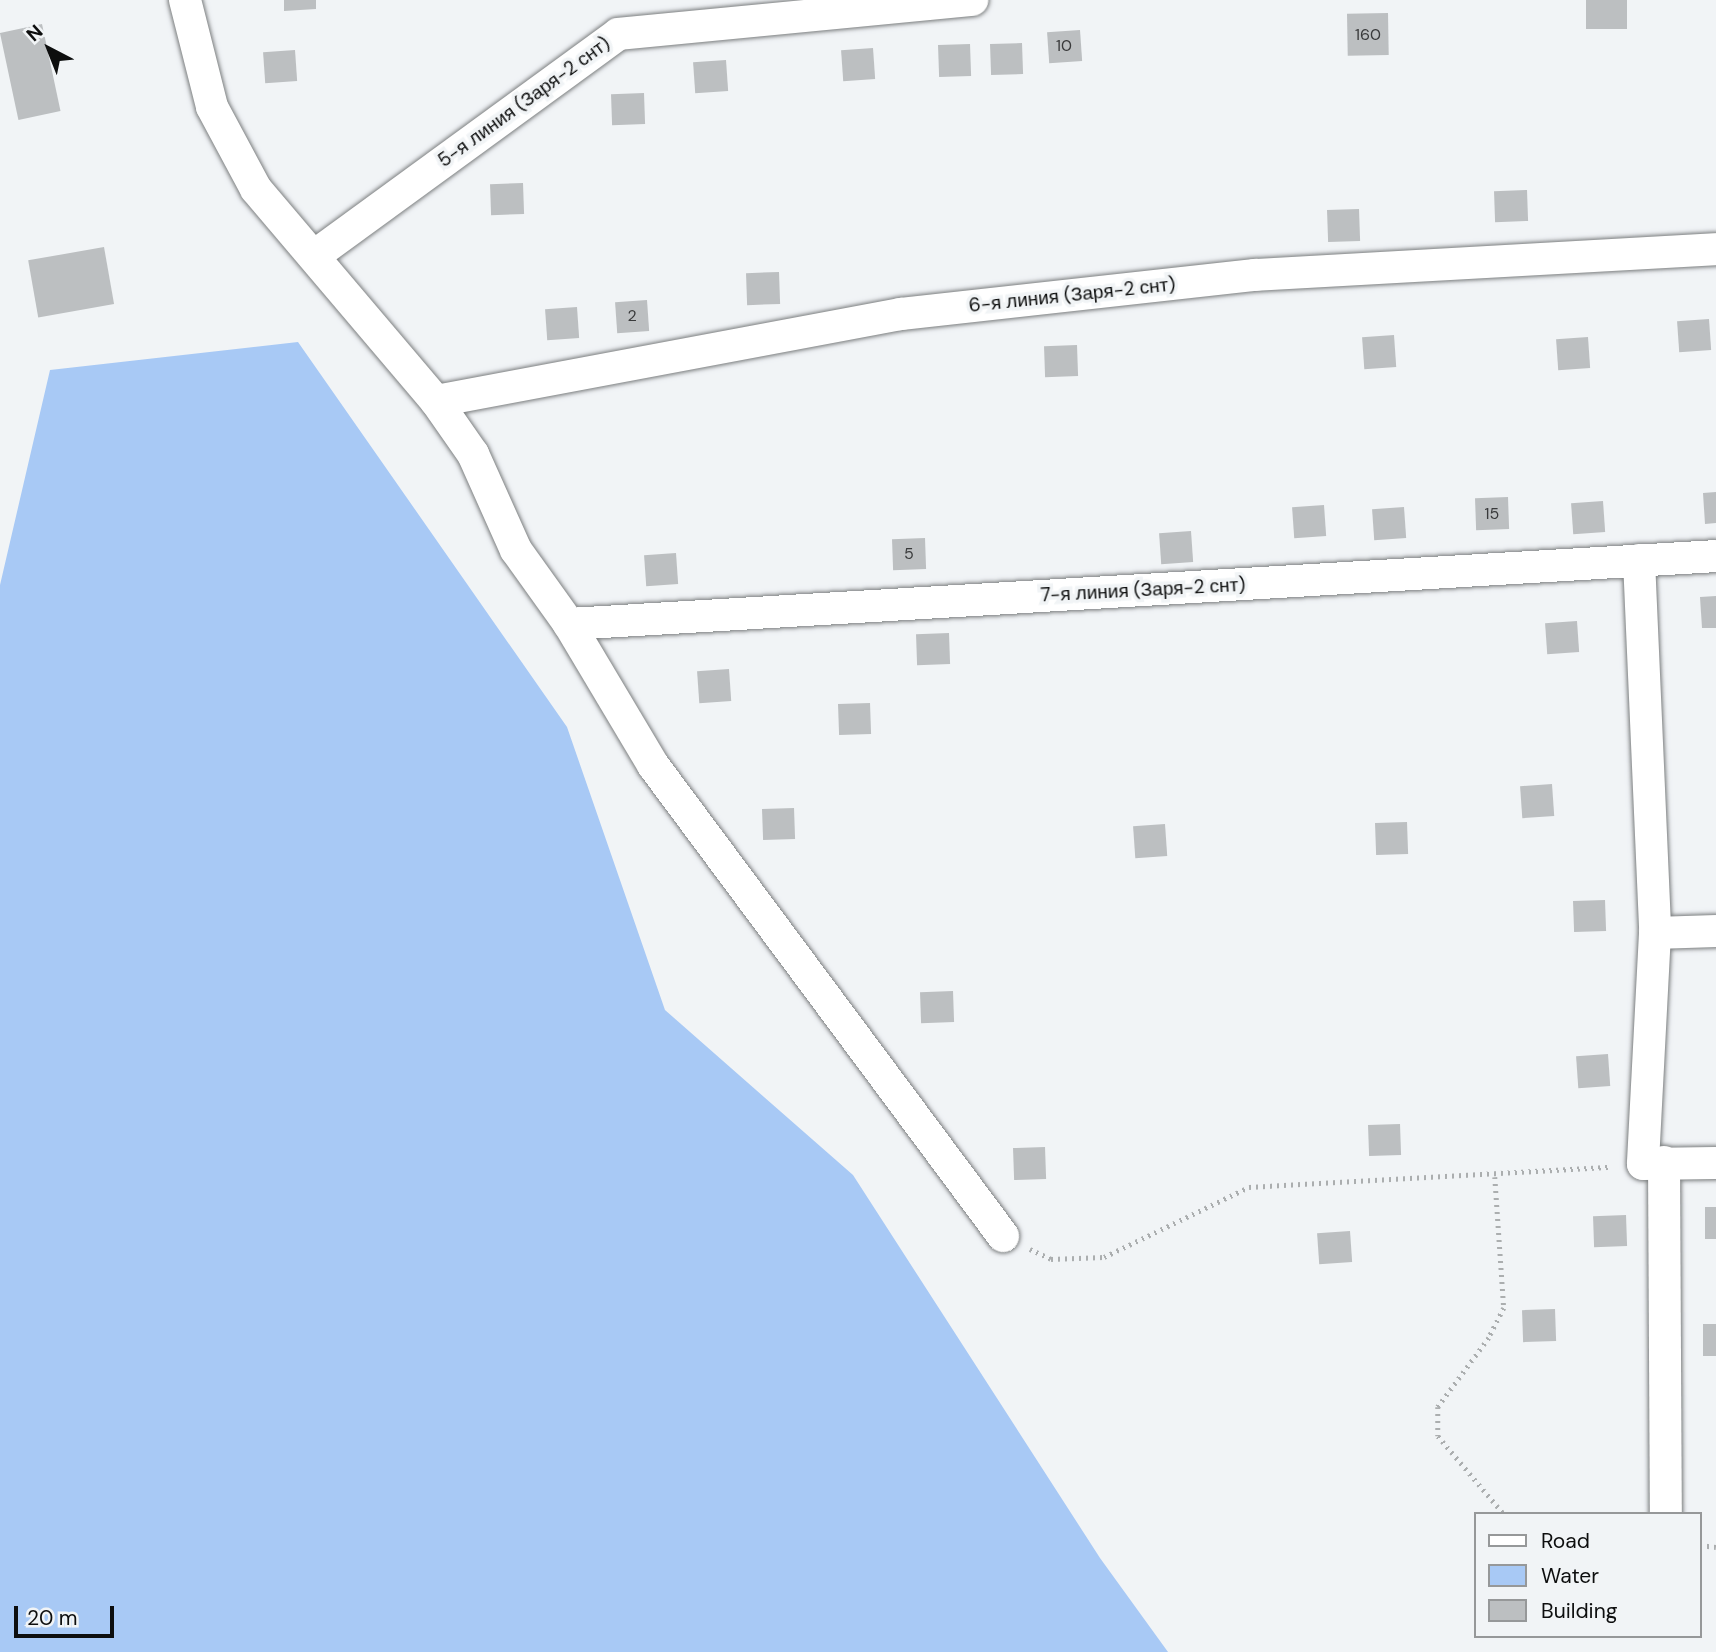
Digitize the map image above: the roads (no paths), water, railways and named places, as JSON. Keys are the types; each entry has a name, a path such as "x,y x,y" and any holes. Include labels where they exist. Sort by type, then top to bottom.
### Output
{"street":[{"path":"185,0 212,107 256,189 436,401 474,454 516,550 569,624 661,776 1003,1236"},
{"name":"5-я линия (Заря-2 снт)","path":"314,256 618,34 972,0"},
{"name":"6-я линия (Заря-2 снт)","path":"436,401 901,314 1255,275 1716,249"},
{"name":"7-я линия (Заря-2 снт)","path":"569,624 1716,556"},
{"path":"1639,560 1655,933 1654,1163 1666,1512"},
{"path":"1655,933 1716,931"},
{"path":"1654,1163 1716,1163"}],"water":[{"path":"298,342 567,727 665,1010 853,1175 1100,1558 1168,1652 0,1652 0,585 50,370"}]}
